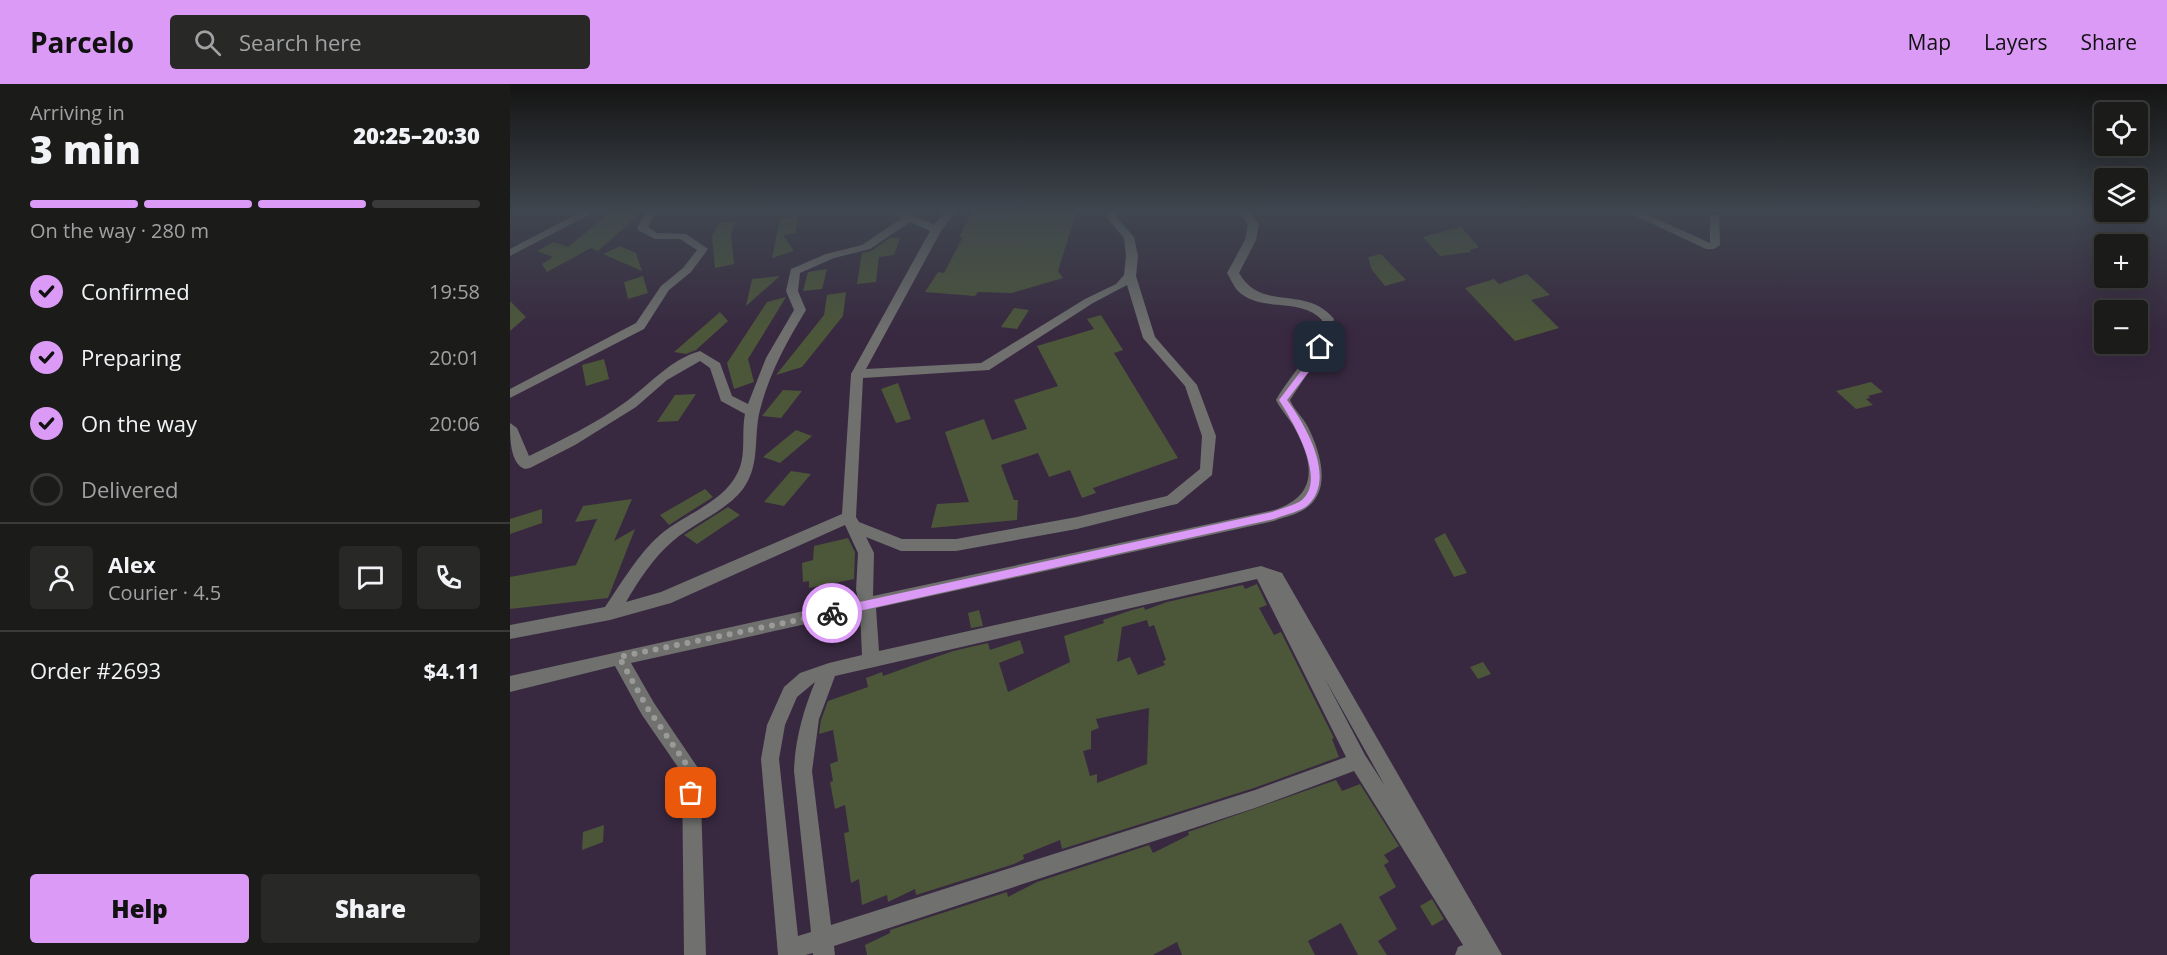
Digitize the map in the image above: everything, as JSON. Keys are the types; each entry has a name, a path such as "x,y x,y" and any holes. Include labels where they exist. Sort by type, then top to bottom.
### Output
{"street":[{"path":"510,394 597,346 640,326 665,288 687,270 702,251"},
{"path":"610,613 658,546 678,528 732,491 745,474 752,451 752,412 778,346 800,310 792,291 795,271 830,256 851,251"},
{"path":"871,661 870,619 864,590 866,553 851,521 857,374 925,251"},
{"path":"510,632 610,613 665,598 851,521 901,545 956,545 1077,523 1172,500 1207,471 1209,436 1191,385 1149,339 1130,276 1131,251"},
{"path":"510,684 619,657 1274,515 1303,504 1312,493 1315,475 1312,459 1300,425 1283,400 1311,363 1325,334 1328,319 1317,309 1249,296 1241,288 1233,273 1246,251"},
{"path":"857,374 984,367 1089,301 1120,286 1130,276"},
{"path":"510,428 525,464 611,417 631,404 662,377 700,356 716,366 726,398 752,412"},
{"path":"1261,572 1358,761 1479,953"},
{"path":"1358,761 1255,799 823,947 788,953 770,759 776,725 790,692 806,678 829,670 1261,572 1276,577 1479,953"},
{"path":"619,657 648,709 691,771 695,955"},
{"path":"823,947 803,771 803,752 812,716 829,670"}],"shaded area":[{"path":"510,251 2094,251 2094,288 2148,288 2148,251 2167,251 2167,955 510,955"}],"building":[{"path":"537,251 586,251 547,272 542,264 553,257"},
{"path":"610,251 631,251 636,253 642,271 603,254"},
{"path":"713,251 733,251 734,264 715,268"},
{"path":"774,251 794,251 772,258"},
{"path":"896,251 894,255 879,257 876,282 857,284 862,253"},
{"path":"956,251 1064,251 1058,271 1063,278 1012,293 978,292 975,296 925,292 938,272 944,273"},
{"path":"1435,251 1471,252 1440,256"},
{"path":"1381,254 1406,280 1385,286 1372,270 1368,257"},
{"path":"827,269 822,289 803,291 808,272"},
{"path":"1527,274 1550,295 1531,300 1559,328 1515,341 1465,288 1494,279 1499,284"},
{"path":"643,276 648,293 628,299 624,282"},
{"path":"780,276 746,306 752,279"},
{"path":"846,292 843,316 802,367 776,375 824,315 827,295"},
{"path":"786,297 748,359 754,382 734,389 727,363 767,302"},
{"path":"510,301 526,317 510,331"},
{"path":"1014,308 1029,310 1017,329 1001,327"},
{"path":"720,312 728,321 696,350 686,354 674,352"},
{"path":"1101,315 1123,350 1114,353 1178,458 1093,488 1096,493 1082,498 1070,470 1049,477 1038,453 1001,465 1014,500 1018,500 1017,520 931,528 937,504 969,502 945,432 984,419 992,440 1027,429 1014,400 1058,386 1037,346 1094,329 1087,319"},
{"path":"604,359 609,379 586,386 582,365"},
{"path":"1871,382 1883,392 1868,396 1870,398 1866,399 1873,405 1856,409 1836,391"},
{"path":"898,383 911,419 896,423 881,389"},
{"path":"783,390 802,391 781,418 762,416"},
{"path":"696,394 678,421 657,422 675,395"},
{"path":"796,430 812,436 780,463 763,457"},
{"path":"791,471 811,474 784,506 764,502"},
{"path":"705,489 713,497 669,525 660,515"},
{"path":"632,499 614,541 635,529 608,598 510,609 510,577 576,565 597,519 575,522 583,506"},
{"path":"728,507 740,515 697,544 684,535"},
{"path":"542,509 542,523 510,534 510,519"},
{"path":"1445,533 1467,573 1454,577 1434,539"},
{"path":"848,538 855,552 854,579 809,588 809,581 803,582 802,563 813,560 814,546"},
{"path":"1257,584 1267,605 1259,608 1274,635 1281,632 1334,738 1332,739 1339,757 1254,788 1062,849 1060,840 1023,855 1024,859 1014,864 916,895 915,889 888,902 887,895 862,905 859,879 851,883 844,833 849,832 845,805 835,809 830,782 833,781 830,764 838,761 833,730 819,734 828,701 868,687 866,678 882,672 883,676 953,651 988,643 990,650 1020,640 1024,653 999,663 1008,692 1070,662 1064,636 1104,623 1103,620 1132,610 1144,607 1145,610 1167,602 1243,585 1245,589","holes":["1147,620 1149,627 1154,625 1166,660 1163,661 1165,665 1138,675 1130,657 1117,662 1122,627","1149,708 1147,764 1097,783 1097,774 1090,776 1083,751 1091,749 1091,731 1099,728 1096,719"]},
{"path":"979,610 983,626 971,628 968,613"},
{"path":"1483,662 1491,674 1478,679 1470,667"},
{"path":"1336,780 1342,791 1360,784 1399,846 1384,855 1389,862 1384,865 1396,887 1379,897 1397,929 1378,941 1387,955 1358,955 1341,923 1308,941 1315,955 1182,955 1177,942 1153,955 867,955 865,945 890,933 890,930 1007,892 1008,897 1037,882 1149,845 1153,853 1189,835 1188,832"},
{"path":"604,825 603,842 582,850 583,832"},
{"path":"1432,899 1444,919 1432,926 1420,906"}],"way so far":[{"path":"691,793 691,771 648,709 619,657 832,613"}],"route":[{"path":"832,613 1274,515 1303,504 1312,493 1315,475 1312,459 1300,425 1283,400 1320,347"}]}
